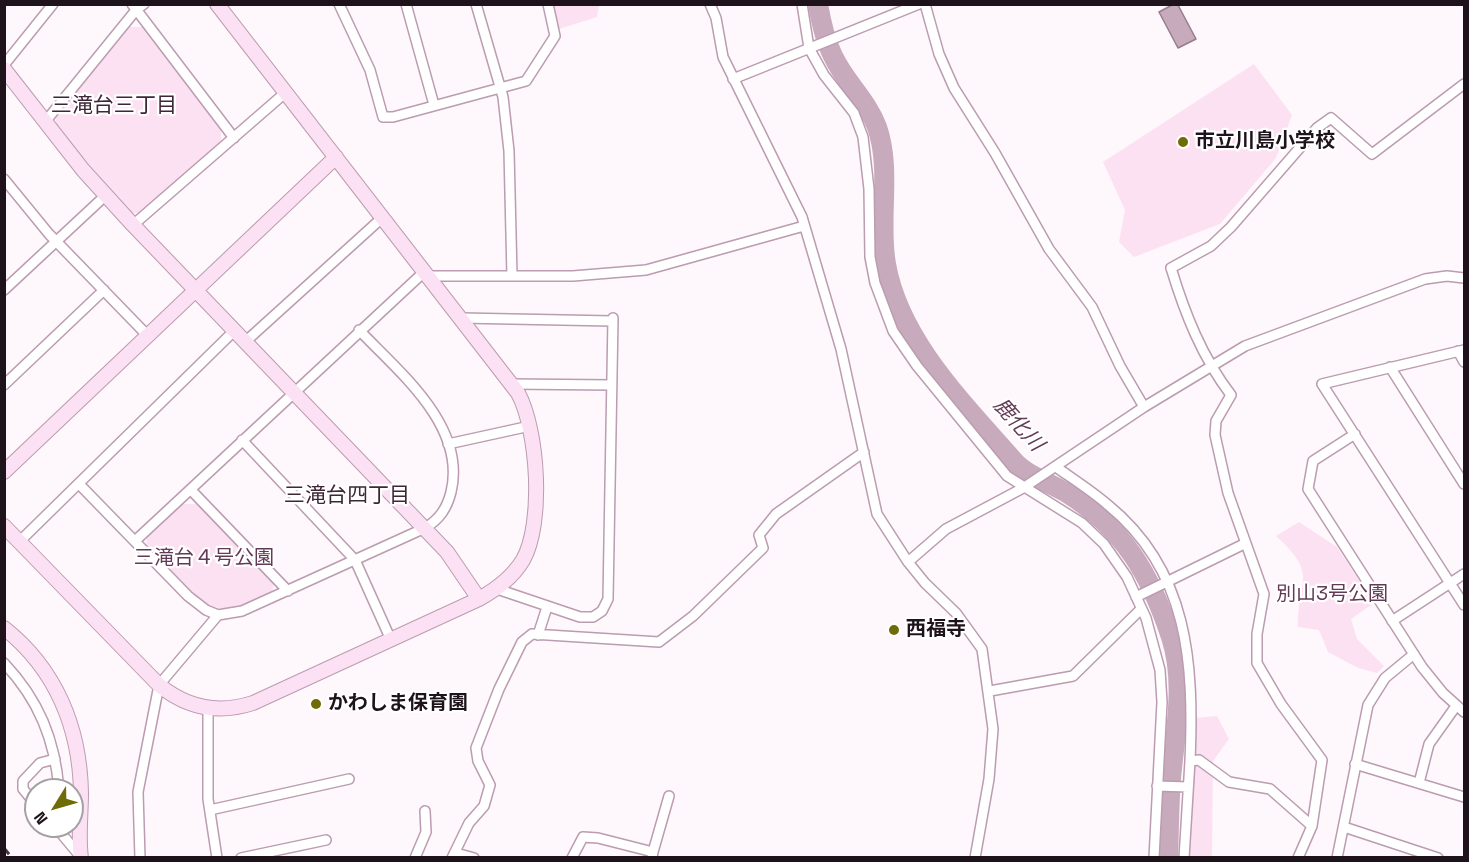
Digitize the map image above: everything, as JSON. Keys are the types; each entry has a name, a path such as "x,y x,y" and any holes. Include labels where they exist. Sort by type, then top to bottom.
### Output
{"street":[{"path":"53,4 4,67 45,122 106,195 425,528 454,561 479,599"},
{"path":"4,525 159,685 186,702 208,709 232,709 253,703 479,599 497,588 522,561 533,534 536,513 531,426 525,406 512,384 217,4"},
{"path":"339,4 370,70 383,117 393,117 500,86 526,81 555,36 548,4"},
{"path":"406,4 434,105"},
{"path":"476,4 500,86 509,151 512,276"},
{"path":"710,4 716,18 721,52 788,185 804,226 841,349 878,514 908,562 956,613 982,649 990,691 993,729 989,779 975,858"},
{"path":"802,4 809,48 824,75 854,114 863,137 869,189 870,257 875,283 893,331 971,435 1007,476 1082,523 1104,544 1120,564 1137,596 1153,638 1160,670 1162,702 1154,858"},
{"path":"733,78 919,4"},
{"path":"925,4 939,54 954,88 995,153 1049,249 1092,308 1120,366 1144,407"},
{"path":"45,122 137,6 234,138"},
{"path":"1298,858 1312,826 1322,760 1281,704 1257,663 1257,634 1264,594 1244,544 1215,435 1216,421 1231,395 1210,368 1183,307 1172,268 1211,246 1232,227 1317,128 1331,118 1372,154 1464,84"},
{"path":"133,225 285,93"},
{"path":"4,472 336,157"},
{"path":"4,179 57,241 148,336"},
{"path":"4,197 12,189"},
{"path":"4,290 106,195"},
{"path":"245,342 382,217"},
{"path":"136,540 359,330 426,274 593,275 646,270 804,226"},
{"path":"908,562 946,529 1026,486 1144,407 1245,346 1425,279 1447,276 1464,278"},
{"path":"4,385 104,290"},
{"path":"460,318 612,320 608,599 602,611 588,618 547,607 497,588"},
{"path":"79,484 188,596 206,610 218,615 242,611 425,528 435,522 447,507 454,481 448,444 428,404 359,330"},
{"path":"20,541 234,331"},
{"path":"1464,362 1461,351 1322,384 1464,605"},
{"path":"1390,367 1464,484"},
{"path":"512,384 611,385"},
{"path":"448,444 531,426"},
{"path":"1355,434 1313,461 1308,489 1432,680 1464,712"},
{"path":"243,440 355,560 391,640"},
{"path":"474,858 454,855 469,823 484,806 490,785 477,761 478,739 522,642 532,634 659,642 693,616 757,555 763,548 759,535 761,530 776,514 864,452"},
{"path":"1053,468 1109,505 1139,535 1167,583 1190,662 1192,702 1184,858"},
{"path":"191,490 288,591"},
{"path":"1137,596 1244,544"},
{"path":"1392,621 1464,574"},
{"path":"538,635 547,607"},
{"path":"990,691 1073,676 1141,609"},
{"path":"140,858 138,792 159,685 218,615"},
{"path":"4,628 32,652 44,668 66,709 78,755 80,857"},
{"path":"1337,858 1365,716 1373,695 1385,678 1414,654"},
{"path":"4,663 39,709 47,727 58,778"},
{"path":"4,682 14,674"},
{"path":"1419,783 1429,744 1456,706"},
{"path":"208,709 208,799 217,858"},
{"path":"26,778 40,763 55,759"},
{"path":"1190,761 1199,760 1228,782 1270,789 1312,826"},
{"path":"1355,764 1464,797"},
{"path":"210,810 349,779"},
{"path":"1159,786 1187,787"},
{"path":"572,858 583,837 598,838 653,855 669,796"},
{"path":"415,858 426,832 425,811"},
{"path":"1344,827 1438,858"},
{"path":"68,838 80,857"},
{"path":"241,858 326,840"}],"green space":[{"path":"553,4 599,5 597,17 559,29"},
{"path":"129,27 143,27 221,128 221,144 140,213 131,213 56,126 56,116"},
{"path":"1254,64 1292,115 1276,158 1220,224 1134,257 1119,242 1125,210 1103,162"},
{"name":"三滝台４号公園","path":"182,504 198,504 274,584 272,592 243,606 220,608 195,597 184,587 146,545 147,538"},
{"name":"別山3号公園","path":"1299,522 1337,547 1374,603 1351,619 1357,639 1384,666 1377,673 1358,668 1328,652 1319,630 1298,627 1302,570 1290,549 1276,536"},
{"path":"1217,716 1229,739 1213,761 1212,857 1187,858 1195,718"}],"shaded area":[{"path":"1174,4 1178,5 1196,39 1178,48 1159,12"}],"waterway":[{"name":"鹿化川","path":"818,4 833,56 868,108 877,127 884,160 883,230 886,264 893,292 904,319 936,370 1018,465 1087,507 1119,538 1144,573 1163,614 1175,654 1179,690 1170,789 1168,858"}],"railway":[{"path":"4,848 12,858"}],"place":[{"name":"市立川島小学校","path":"1183,142"},
{"name":"西福寺","path":"894,630"},
{"name":"かわしま保育園","path":"316,704"}],"district":[{"name":"三滝台三丁目","path":"114,106"},
{"name":"三滝台四丁目","path":"347,496"}]}
